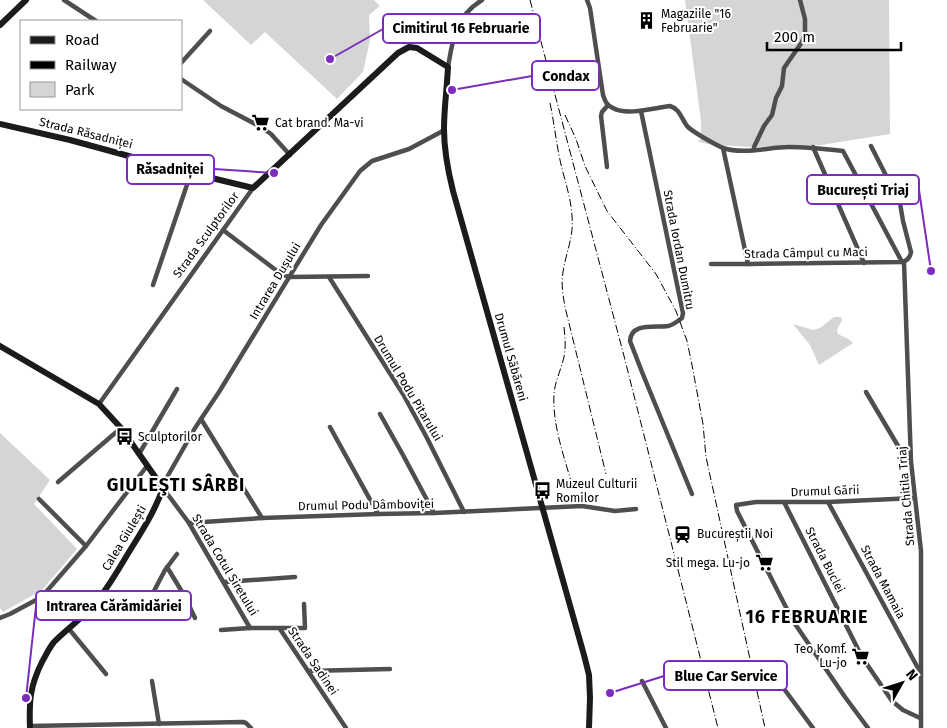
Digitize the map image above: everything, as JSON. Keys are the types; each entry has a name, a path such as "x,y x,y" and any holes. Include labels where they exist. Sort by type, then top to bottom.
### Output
{"main road":[{"path":"0,25 26,0"},
{"name":"Strada Sculptorilor","path":"253,188 398,53 409,48 417,48 448,67"},
{"name":"Drumul Săbăreni","path":"448,67 444,129 447,165 452,191 589,675 589,728"},
{"name":"Strada Răsadniței","path":"0,124 70,140 253,188"},
{"path":"0,346 99,404 121,428 162,487"},
{"name":"Calea Giulești","path":"30,727 30,698 35,676 52,645 93,606 114,576 152,514 162,487"}],"street":[{"path":"64,0 94,20"},
{"name":"Drumul Săbăreni","path":"448,67 455,31 468,11 482,0"},
{"path":"587,0 590,8 603,95 608,105 613,109 621,111 673,106 679,112 688,128 723,148 732,150 787,147 843,151 903,262 910,258 911,252 900,203 871,146"},
{"path":"754,150 764,126 772,115 783,81 784,68 802,42 805,34 805,19 800,0"},
{"path":"182,62 210,30"},
{"path":"182,80 221,106 261,127 271,134 290,154"},
{"path":"606,166 601,116 608,105"},
{"name":"Strada Iordan Dumitru","path":"641,110 683,313 682,318 671,325 639,328 632,333 630,341 692,494"},
{"name":"Intrarea Dușului","path":"162,487 201,419 220,392 321,224 360,171 372,161 409,149 444,129"},
{"path":"723,148 748,264"},
{"path":"813,148 864,263"},
{"path":"153,285 191,173"},
{"name":"Strada Sculptorilor","path":"99,404 253,188"},
{"path":"223,230 282,274 289,277 368,276"},
{"name":"Strada Câmpul cu Maci","path":"711,264 903,262"},
{"name":"Strada Chitila Triaj","path":"903,262 911,462 921,551 921,728"},
{"name":"Drumul Podu Pitarului","path":"330,276 403,394 464,512"},
{"path":"139,454 177,389"},
{"path":"866,392 907,461 911,462"},
{"path":"380,414 434,514"},
{"path":"201,419 262,518"},
{"path":"330,427 378,514"},
{"path":"58,482 121,428"},
{"path":"0,618 36,600 46,592 86,546 148,466"},
{"name":"Strada Cotul Siretului","path":"162,487 189,523 250,628"},
{"name":"Drumul Gării","path":"868,728 793,621 737,511 736,505 752,502 828,502 915,498"},
{"path":"39,499 86,546"},
{"name":"Strada Buclei","path":"784,502 862,656 892,701 903,710 920,718"},
{"name":"Strada Mamaia","path":"828,502 920,672"},
{"path":"543,508 582,506 614,511 636,509"},
{"name":"Drumul Podu Dâmboviței","path":"189,523 262,518 434,514 543,508"},
{"path":"143,612 167,567 177,554"},
{"path":"167,567 184,594 195,618"},
{"path":"224,582 295,577"},
{"path":"280,629 305,628 304,604"},
{"path":"93,606 143,612 189,607"},
{"path":"69,629 106,674"},
{"name":"Strada Sadinei","path":"220,630 280,629 346,728"},
{"path":"308,671 390,669"},
{"path":"762,674 767,672 773,674 813,728"},
{"path":"152,681 159,724"},
{"path":"642,681 666,728"},
{"path":"30,727 243,722 251,728"}],"green space":[{"path":"203,0 374,0 380,6 369,15 370,40 363,72 337,99 265,32 251,45"},
{"path":"685,0 889,0 890,134 821,145 754,147 713,145 698,142 701,138 701,121"},
{"path":"834,317 841,317 842,320 837,330 838,334 853,343 819,365 810,345 793,324 813,330 820,328"},
{"path":"0,433 50,480 34,504 77,549 42,590 3,612 0,608"}],"railway":[{"path":"530,0 624,356 718,728"},
{"path":"550,103 572,216 571,238 562,276 565,307 606,474"},
{"path":"565,115 585,166 607,211 656,274 676,311 687,341 703,424 706,457 765,728"},
{"path":"564,327 565,353 555,389 554,406 560,442 573,488"}],"place":[{"name":"Magaziile \"16 Februarie\"","path":"647,21"},
{"name":"Cimitirul 16 Februarie","path":"330,59"},
{"name":"Condax","path":"452,90"},
{"name":"Cat brand. Ma-vi","path":"261,123"},
{"name":"Răsadniței","path":"274,173"},
{"name":"București Triaj","path":"931,271"},
{"name":"Sculptorilor","path":"124,437"},
{"name":"Muzeul Culturii Romilor","path":"542,491"},
{"name":"Bucureștii Noi","path":"683,534"},
{"name":"Stil mega. Lu-jo","path":"764,563"},
{"name":"Teo Komf. Lu-jo","path":"861,656"},
{"name":"Blue Car Service","path":"610,693"},
{"name":"Intrarea Cărămidăriei","path":"26,698"}],"district":[{"name":"GIULEŞTI SÂRBI","path":"176,485"},
{"name":"16 FEBRUARIE","path":"807,617"}]}
